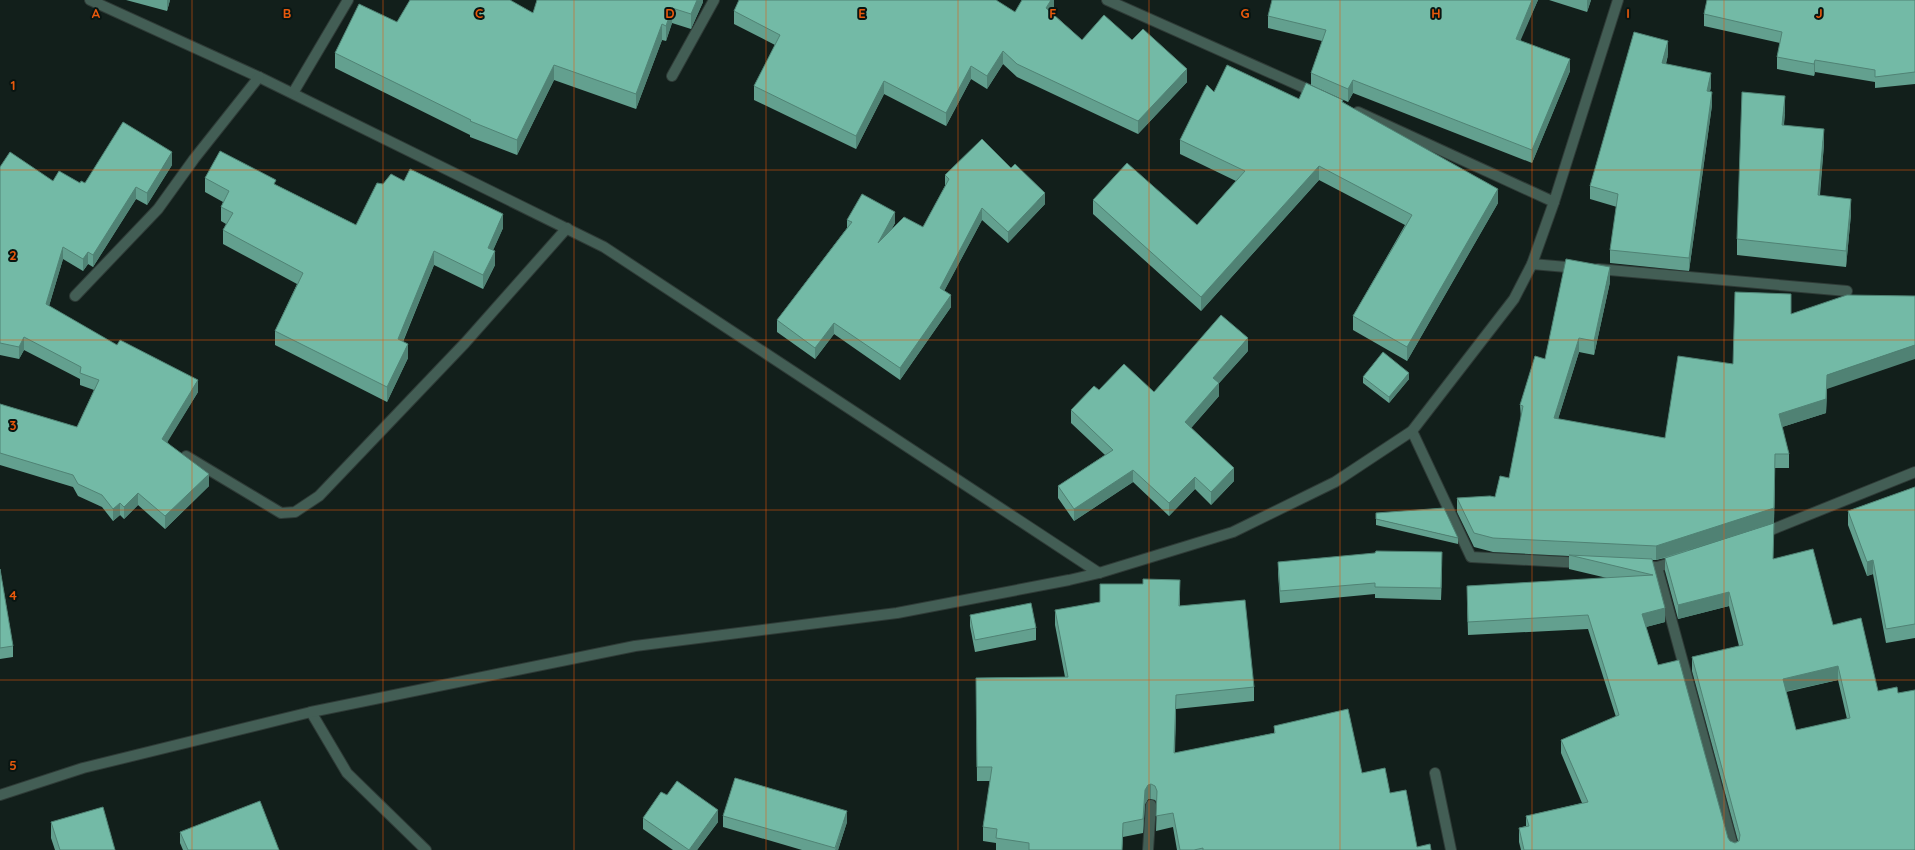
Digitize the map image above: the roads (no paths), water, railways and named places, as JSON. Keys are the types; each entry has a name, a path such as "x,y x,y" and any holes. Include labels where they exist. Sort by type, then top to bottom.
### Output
{"street":[{"path":"90,0 260,77 604,247 1099,573"},
{"path":"293,93 348,0"},
{"path":"672,76 714,0"},
{"path":"1107,0 1326,97"},
{"path":"0,795 83,768 311,712 635,646 897,613 1099,573 1233,532 1335,482 1412,431 1514,299 1532,264 1554,202 1618,0"},
{"path":"75,296 158,209 194,159 260,77"},
{"path":"1348,107 1554,202"},
{"path":"186,456 281,513 295,512 319,496 465,343 567,228"},
{"path":"1532,264 1847,291"},
{"path":"1412,431 1471,557 1595,564"},
{"path":"1750,538 1771,531 1915,472"},
{"path":"1633,566 1657,567 1685,558"},
{"path":"1657,567 1734,850"},
{"path":"311,712 347,773 426,850"},
{"path":"1435,773 1451,850"},
{"path":"1148,850 1151,805"}]}
